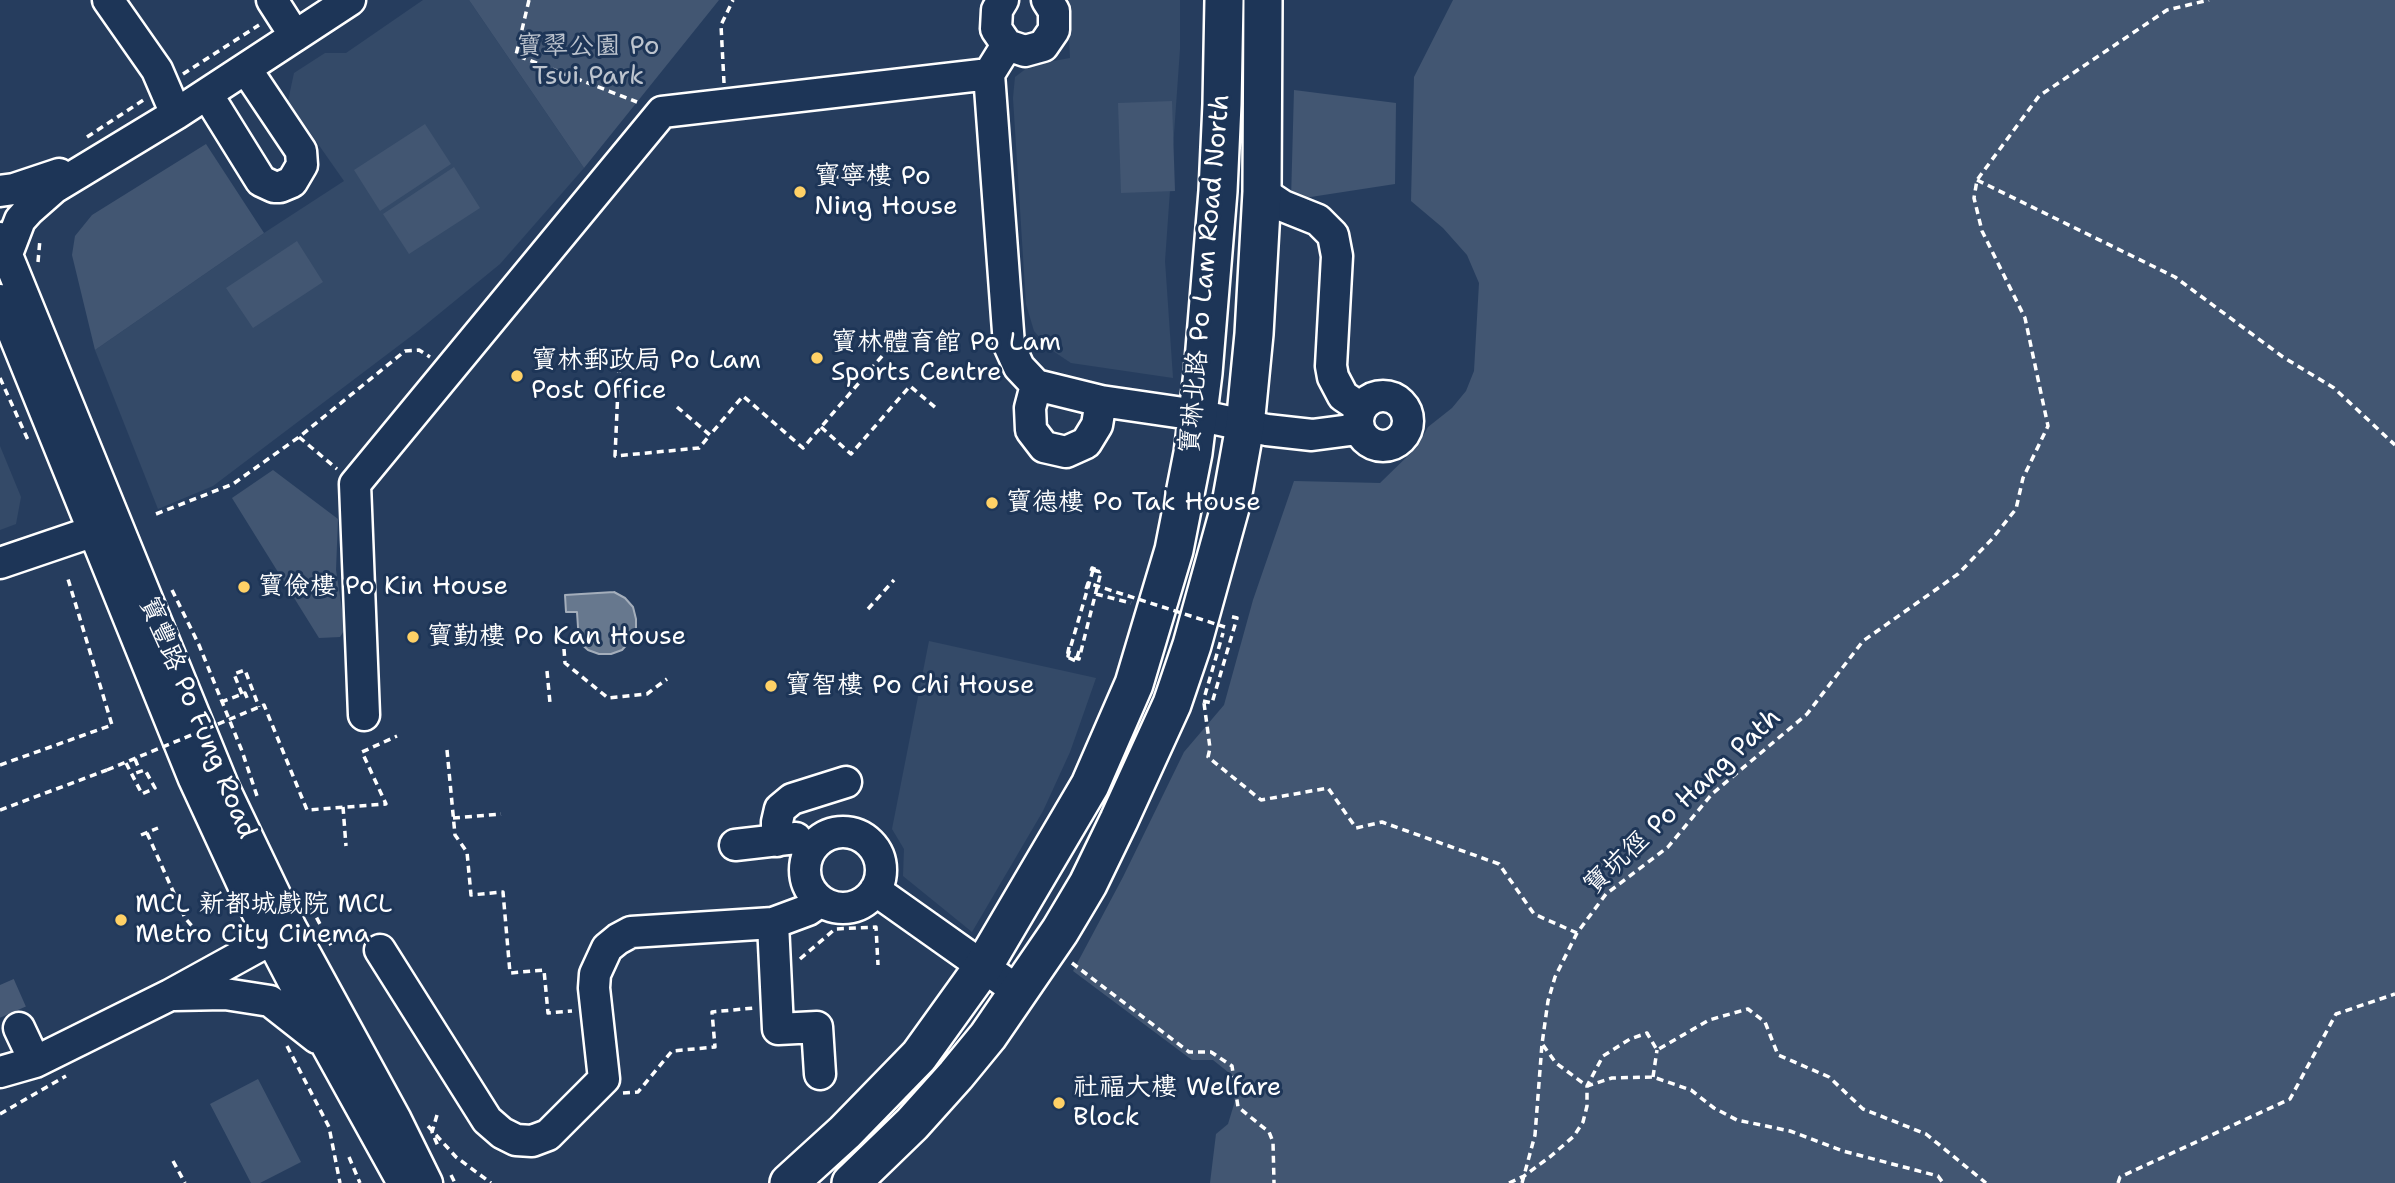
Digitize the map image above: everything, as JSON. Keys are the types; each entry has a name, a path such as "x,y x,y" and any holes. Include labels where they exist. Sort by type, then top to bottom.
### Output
{"main road":[{"name":"寶琳北路 Po Lam Road North","path":"789,1183 845,1132 919,1056 983,967 1090,785 1134,684 1174,550 1193,453 1218,191 1224,0"},
{"name":"寶琳北路 Po Lam Road North","path":"851,1183 912,1124 956,1075 1020,992 1088,884 1172,704 1217,561 1231,504 1245,426 1254,334 1262,192 1263,0"}],"street":[{"path":"108,0 157,70 176,114"},
{"path":"272,0 295,36"},
{"path":"3,246 20,220 54,188 176,114 351,0"},
{"path":"1003,0 997,10 996,29 1007,45 1025,51 1043,46 1050,39 1056,21 1050,1"},
{"path":"1007,45 989,74 998,225 1009,345 1019,367 1037,385 1101,401 1312,435 1360,419 1343,396 1333,377 1331,366 1337,256 1333,235 1318,220 1283,206 1262,192"},
{"path":"207,94 261,181 274,187 292,182 300,172 301,151 246,69"},
{"path":"364,715 355,484 662,112 989,74"},
{"path":"0,191 27,186 105,155"},
{"name":"寶豐路 Po Fung Road","path":"3,246 105,528"},
{"name":"寶豐路 Po Fung Road","path":"0,300 224,788 326,1044 403,1183"},
{"path":"1037,385 1030,408 1031,430 1044,447 1066,452 1086,443 1097,425 1101,401"},
{"path":"0,564 105,528"},
{"path":"777,841 780,809 792,799 846,782"},
{"path":"839,832 862,837 872,845 881,867 875,890 859,904 848,907 821,901 813,892 805,873 810,853 817,842 827,835 839,832"},
{"path":"735,845 806,838 817,842"},
{"path":"875,890 1020,992"},
{"path":"380,950 487,1120 516,1140 532,1141 548,1135 604,1079 594,988 595,974 607,948 631,932 772,923 808,910 821,901"},
{"path":"772,923 778,1029 817,1027 820,1074"},
{"path":"0,1072 35,1062 170,995 281,934"},
{"name":"寶豐路 Po Fung Road","path":"281,934 396,1120 439,1178"},
{"path":"170,995 225,994 270,1001 326,1044"},
{"path":"19,1028 35,1062"},
{"path":"0,1093 35,1062"}],"path":[{"path":"529,0 516,55 662,112"},
{"path":"725,105 721,25 733,0"},
{"path":"2209,0 2167,10 2039,96 1977,180 2175,277 2283,357 2334,388 2395,445"},
{"path":"824,178 865,175"},
{"name":"寶坑徑 Po Hang Path","path":"1522,1183 1535,1135 1548,1001 1555,977 1577,933 1605,894 1668,847 1712,794 1807,714 1863,641 1958,575 1992,540 2016,509 2023,478 2048,426 2025,318 1982,231 1974,198 1977,180"},
{"path":"619,366 615,456 699,448 743,396 803,448 888,348"},
{"path":"156,514 233,484 299,437 405,351 419,349 426,354"},
{"path":"0,378 31,446"},
{"path":"820,427 851,454 910,386 936,408"},
{"path":"677,407 710,435"},
{"path":"299,437 355,484"},
{"path":"1088,584 1067,657 1076,661 1095,587 1100,570 1092,568 1088,584 1068,656 1079,659 1101,572 1093,570 1088,584"},
{"path":"0,765 112,724 68,579"},
{"path":"868,609 894,580"},
{"path":"169,584 200,645 259,802"},
{"path":"1088,584 1095,587"},
{"path":"1088,584 1225,627"},
{"path":"1096,594 1135,605 1141,594"},
{"path":"1203,701 1212,704 1237,618 1227,617"},
{"path":"1223,633 1203,701 1209,757 1261,800 1328,788 1356,828 1382,822 1499,864 1534,914 1577,933"},
{"path":"564,649 565,663 608,698 647,694 667,679"},
{"path":"248,700 234,674 245,670 259,707"},
{"path":"547,671 550,703"},
{"path":"221,702 244,694"},
{"path":"0,810 126,763 264,705 307,810 386,804 362,752 397,736"},
{"path":"135,759 139,769"},
{"path":"126,763 142,794 155,788 145,770 133,774"},
{"path":"343,807 346,846"},
{"path":"453,818 501,814"},
{"path":"141,835 158,828"},
{"path":"309,903 334,950"},
{"path":"1062,956 1189,1052 1211,1052 1232,1066 1238,1107 1269,1132 1273,1142 1274,1183"},
{"path":"2118,1183 2120,1177 2290,1099 2336,1014 2395,994"},
{"path":"1657,1050 1709,1020 1748,1009 1765,1022 1778,1055 1829,1077 1863,1109 1926,1134 1986,1183"},
{"path":"1509,1183 1524,1175 1574,1136 1583,1122 1587,1086 1603,1056 1630,1039 1647,1033 1657,1050 1653,1077"},
{"path":"1542,1044 1556,1063 1587,1086"},
{"path":"0,1114 71,1073"},
{"path":"1587,1086 1612,1079 1653,1077 1690,1090 1714,1108 1737,1120 1790,1131 1843,1151 1938,1176 1943,1183"},
{"path":"432,1132 437,1115"},
{"path":"427,1123 441,1152"},
{"path":"432,1132 456,1157 491,1183"},
{"path":"349,1157 360,1183"},
{"path":"173,1161 185,1183"},
{"path":"339,1177 340,1183"},
{"path":"439,1178 455,1183"}],"shaded area":[{"path":"423,0 469,0 584,168 500,264 418,331 213,486 158,509 95,350 344,181 288,101 294,73 325,53 346,53"},
{"path":"1067,0 1180,0 1180,49 1165,261 1173,378 1071,363 1050,349 1034,331 1026,304 1013,98 1015,77 1031,65 1070,58"},
{"path":"0,446 21,497 16,524 0,530"},
{"path":"614,592 625,598 633,607 636,630 622,650 599,654 588,650 579,642 577,612 566,612 565,595"},
{"path":"929,641 1096,678 1070,752 1043,811 972,932 903,876 904,849 892,829"}],"green space":[{"name":"寶翠公園 Po Tsui Park","path":"469,0 719,0 584,168"},
{"path":"1453,0 2395,0 2395,1183 1210,1183 1216,1134 1228,1124 1235,1101 1228,1072 1213,1060 1192,1060 1073,971 1123,877 1184,752 1224,705 1253,600 1294,481 1380,483 1417,447 1428,427 1452,408 1466,391 1474,371 1479,283 1467,255 1443,228 1411,201 1414,77"},
{"path":"1294,90 1396,103 1395,184 1291,200"},
{"path":"1172,101 1175,191 1121,193 1118,103"},
{"path":"425,124 451,164 380,211 354,170"},
{"path":"206,144 264,233 95,350 72,255 75,236 92,215"},
{"path":"454,167 480,208 409,254 383,214"},
{"path":"297,241 323,282 253,328 226,288"},
{"path":"273,470 338,519 336,570 345,629 340,637 319,638 232,498"},
{"path":"258,1079 301,1162 260,1183 251,1183 210,1104"}],"tunnel":[{"path":"0,985 19,1028"}],"place":[{"name":"寶寧樓 Po Ning House","path":"800,192"},
{"name":"寶林體育館 Po Lam Sports Centre","path":"817,358"},
{"name":"寶林郵政局 Po Lam Post Office","path":"517,376"},
{"name":"寶德樓 Po Tak House","path":"992,503"},
{"name":"寶儉樓 Po Kin House","path":"244,587"},
{"name":"寶勤樓 Po Kan House","path":"413,637"},
{"name":"寶智樓 Po Chi House","path":"771,686"},
{"name":"MCL 新都城戲院 MCL Metro City Cinema","path":"121,920"},
{"name":"社福大樓 Welfare Block","path":"1059,1103"}]}
